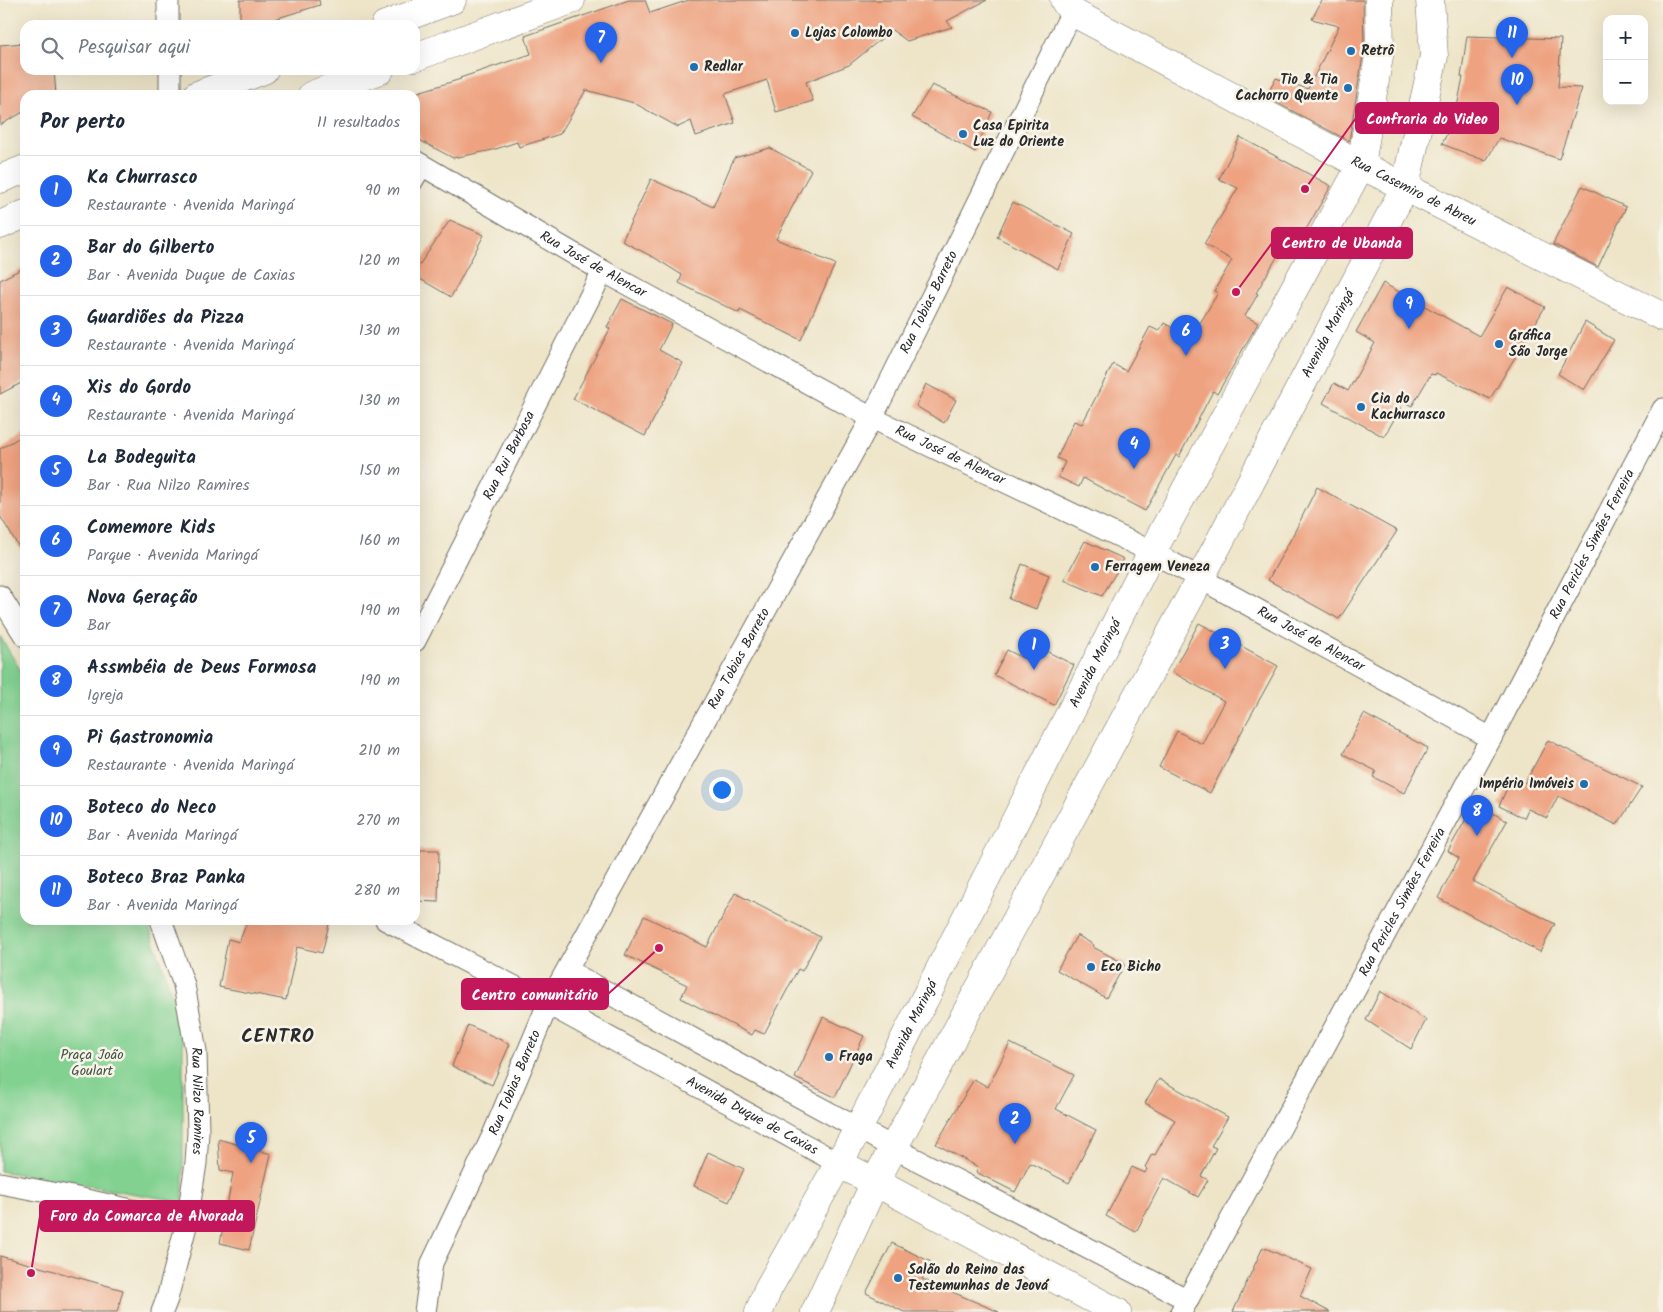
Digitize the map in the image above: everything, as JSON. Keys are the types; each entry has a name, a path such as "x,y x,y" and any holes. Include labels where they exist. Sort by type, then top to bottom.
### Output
{"main road":[{"path":"398,20 452,0"},
{"path":"420,55 571,0"},
{"name":"Avenida Maringá","path":"759,1312 768,1289 858,1129 1152,552 1361,165 1380,50 1379,0"},
{"name":"Avenida Maringá","path":"815,1312 876,1182 1200,579 1405,186 1434,56 1430,0"},
{"name":"Rua Casemiro de Abreu","path":"1068,6 1361,165 1663,317"},
{"path":"210,90 251,75"},
{"path":"326,90 366,75"},
{"path":"0,179 20,170"},
{"path":"0,225 20,216"},
{"name":"Avenida Duque de Caxias","path":"838,1163 1117,1312"}],"street":[{"path":"168,0 168,20"},
{"name":"Rua Tobias Barreto","path":"424,1312 432,1263 493,1135 548,1004 568,971 872,418 1068,6"},
{"path":"170,75 170,90"},
{"name":"Rua José de Alencar","path":"420,164 603,271 872,418 1152,552 1491,738"},
{"name":"Rua Rui Barbosa","path":"420,631 603,271"},
{"name":"Rua Pericles Simões Ferreira","path":"1184,1306 1491,738 1663,409"},
{"path":"0,596 20,628"},
{"name":"Rua Nilzo Ramires","path":"162,1312 187,1222 196,1163 198,1132 196,1051 184,985 163,925"},
{"name":"Avenida Duque de Caxias","path":"396,925 548,1004 838,1163"},
{"path":"568,971 1184,1306"},
{"path":"0,1183 187,1222"}],"green space":[{"name":"Praça João Goulart","path":"0,636 20,670 20,925 149,925 183,1029 183,1202 0,1171"}],"building":[{"path":"240,0 319,0 320,5 271,20 240,20"},
{"path":"629,0 645,0 650,13 689,0 987,0 947,21 952,27 907,41 892,30 849,65 806,82 813,101 776,112 767,80 725,94 735,123 696,136 691,121 678,127 634,103 586,90 560,134 519,147 517,142 493,150 453,158 421,141 420,91 531,54 525,36"},
{"path":"1322,0 1363,0 1364,49 1349,141 1266,97 1276,78 1308,89 1339,26 1312,19"},
{"path":"1467,36 1561,39 1558,87 1582,88 1559,159 1499,138 1486,161 1442,144 1455,117 1463,77 1461,77"},
{"path":"20,43 20,75 54,75 56,90 20,90 20,114 0,125 0,45"},
{"name":"Casa Epirita Luz do Oriente","path":"932,85 992,112 975,152 912,117"},
{"path":"1240,137 1331,186 1301,238 1291,233 1256,293 1258,294 1245,316 1258,323 1217,394 1213,391 1179,457 1176,455 1145,511 1083,478 1079,487 1058,477 1065,462 1057,458 1074,421 1082,424 1113,364 1126,371 1150,327 1159,331 1164,323 1191,338 1218,293 1214,291 1232,260 1204,244 1238,188 1219,179"},
{"path":"770,148 811,170 776,239 835,264 801,340 740,310 739,313 679,283 682,275 622,241 651,179 713,207 734,158"},
{"path":"1582,186 1626,207 1598,267 1553,244"},
{"path":"1013,202 1074,234 1058,269 997,237"},
{"path":"450,220 484,235 451,297 420,279 420,264"},
{"path":"20,270 20,384 0,394 0,280"},
{"path":"1383,283 1479,336 1508,287 1545,307 1490,399 1436,373 1435,375 1431,374 1412,406 1404,402 1384,437 1323,403 1334,383 1348,391 1375,343 1356,332"},
{"path":"622,299 672,324 659,350 683,363 645,436 573,399 610,329 607,327"},
{"path":"1585,322 1614,340 1584,390 1558,374"},
{"path":"926,384 956,400 944,423 916,406"},
{"path":"20,437 20,549 0,516 0,449"},
{"path":"1317,487 1397,531 1339,619 1268,580"},
{"name":"Ferragem Veneza","path":"1085,541 1124,559 1102,596 1064,580"},
{"path":"1022,564 1049,575 1036,609 1009,599"},
{"path":"1199,623 1278,666 1210,793 1159,767 1177,731 1202,744 1224,701 1172,672"},
{"path":"1030,643 1074,665 1054,705 994,675 1007,650 1023,658"},
{"path":"1364,714 1428,748 1404,793 1373,777 1376,771 1343,754"},
{"name":"Império Imóveis","path":"1548,740 1642,787 1617,825 1558,796 1547,818 1528,809 1524,818 1499,806 1512,777 1525,783"},
{"path":"1475,803 1507,821 1473,881 1555,924 1540,952 1438,898 1459,858 1448,851"},
{"path":"420,850 439,850 438,902 420,901"},
{"path":"735,893 820,937 802,971 798,969 764,1034 755,1030 752,1035 681,998 687,985 625,955 644,916 707,947"},
{"path":"246,925 329,925 322,953 297,947 286,1000 219,987 228,939 239,942"},
{"name":"Eco Bicho","path":"1077,935 1094,945 1093,947 1125,964 1106,998 1057,970"},
{"path":"1380,991 1426,1020 1411,1049 1366,1020"},
{"name":"Fraga","path":"823,1017 864,1036 835,1097 795,1078"},
{"path":"468,1025 510,1044 492,1085 452,1066"},
{"path":"1010,1043 1074,1075 1056,1109 1096,1130 1069,1183 1030,1163 1015,1192 976,1172 978,1167 936,1144 974,1079 988,1087"},
{"path":"1159,1079 1228,1117 1211,1146 1216,1148 1201,1176 1208,1180 1198,1197 1164,1178 1136,1232 1106,1216 1132,1167 1145,1173 1147,1169 1145,1167 1152,1154 1155,1155 1175,1120 1145,1103"},
{"path":"218,1139 271,1154 249,1250 220,1243 233,1173 220,1170"},
{"path":"708,1152 744,1169 729,1202 694,1186"},
{"name":"Salão do Reino das Testemunhas de Jeová","path":"892,1243 931,1262 922,1279 999,1312 904,1312 866,1293"},
{"path":"1263,1247 1312,1269 1300,1296 1330,1312 1233,1312"},
{"path":"0,1256 123,1290 117,1312 0,1312"}],"place":[{"name":"Lojas Colombo","path":"795,33"},
{"name":"Retrô","path":"1351,51"},
{"name":"Boteco Braz Panka","path":"1512,58"},
{"name":"Nova Geração","path":"601,63"},
{"name":"Redlar","path":"694,67"},
{"name":"Tio & Tia Cachorro Quente","path":"1348,88"},
{"name":"Boteco do Neco","path":"1517,105"},
{"name":"Casa Epirita Luz do Oriente","path":"963,134"},
{"name":"Confraria do Video","path":"1305,189"},
{"name":"Centro de Ubanda","path":"1236,292"},
{"name":"Pi Gastronomia","path":"1409,329"},
{"name":"Gráfica São Jorge","path":"1499,344"},
{"name":"Comemore Kids","path":"1186,356"},
{"name":"Cia do Kachurrasco","path":"1361,407"},
{"name":"Xis do Gordo","path":"1134,469"},
{"name":"Ferragem Veneza","path":"1095,567"},
{"name":"Guardiões da Pizza","path":"1225,669"},
{"name":"Ka Churrasco","path":"1034,670"},
{"name":"Império Imóveis","path":"1584,784"},
{"name":"Assmbéia de Deus Formosa","path":"1477,836"},
{"name":"Centro comunitário","path":"659,948"},
{"name":"Eco Bicho","path":"1091,967"},
{"name":"Fraga","path":"829,1057"},
{"name":"Bar do Gilberto","path":"1015,1144"},
{"name":"La Bodeguita","path":"251,1163"},
{"name":"Foro da Comarca de Alvorada","path":"31,1273"},
{"name":"Salão do Reino das Testemunhas de Jeová","path":"898,1278"}],"district":[{"name":"CENTRO","path":"278,1037"}]}
